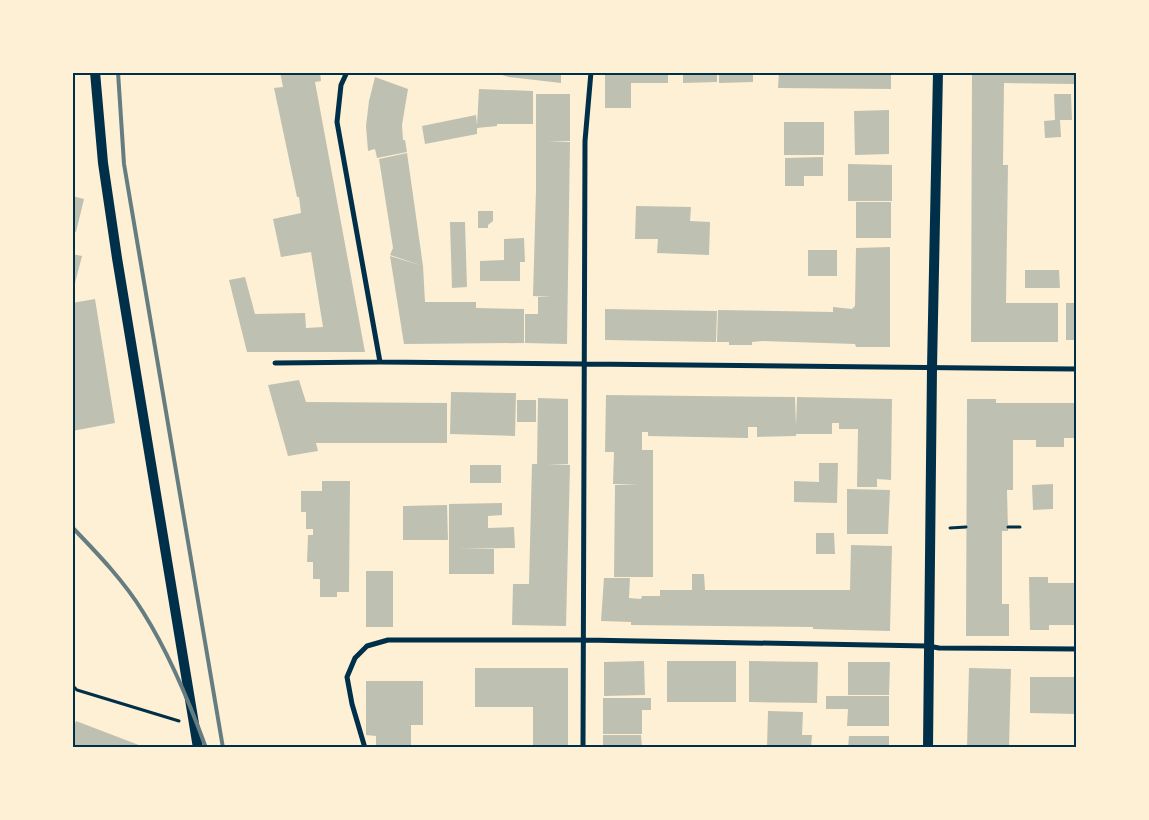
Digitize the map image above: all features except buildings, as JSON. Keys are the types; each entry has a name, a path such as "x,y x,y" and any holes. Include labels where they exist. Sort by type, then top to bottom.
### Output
{"main road":[{"path":"96,72 103,163 198,748"},
{"path":"928,748 932,368 938,72"}],"street":[{"path":"347,72 341,85 337,122 380,362"},
{"path":"583,748 585,141 591,72"},
{"path":"275,363 380,362 1076,369"},
{"path":"365,748 352,704 347,677 355,658 367,646 388,640 584,640 928,646 938,648 1076,649"}],"path":[{"path":"950,528 966,527"},
{"path":"1008,527 1020,527"},
{"path":"72,685 76,690 170,717 195,728"}],"railway":[{"path":"118,72 124,164 223,748"},
{"path":"72,527 119,579 143,612 178,678 206,748"}]}
